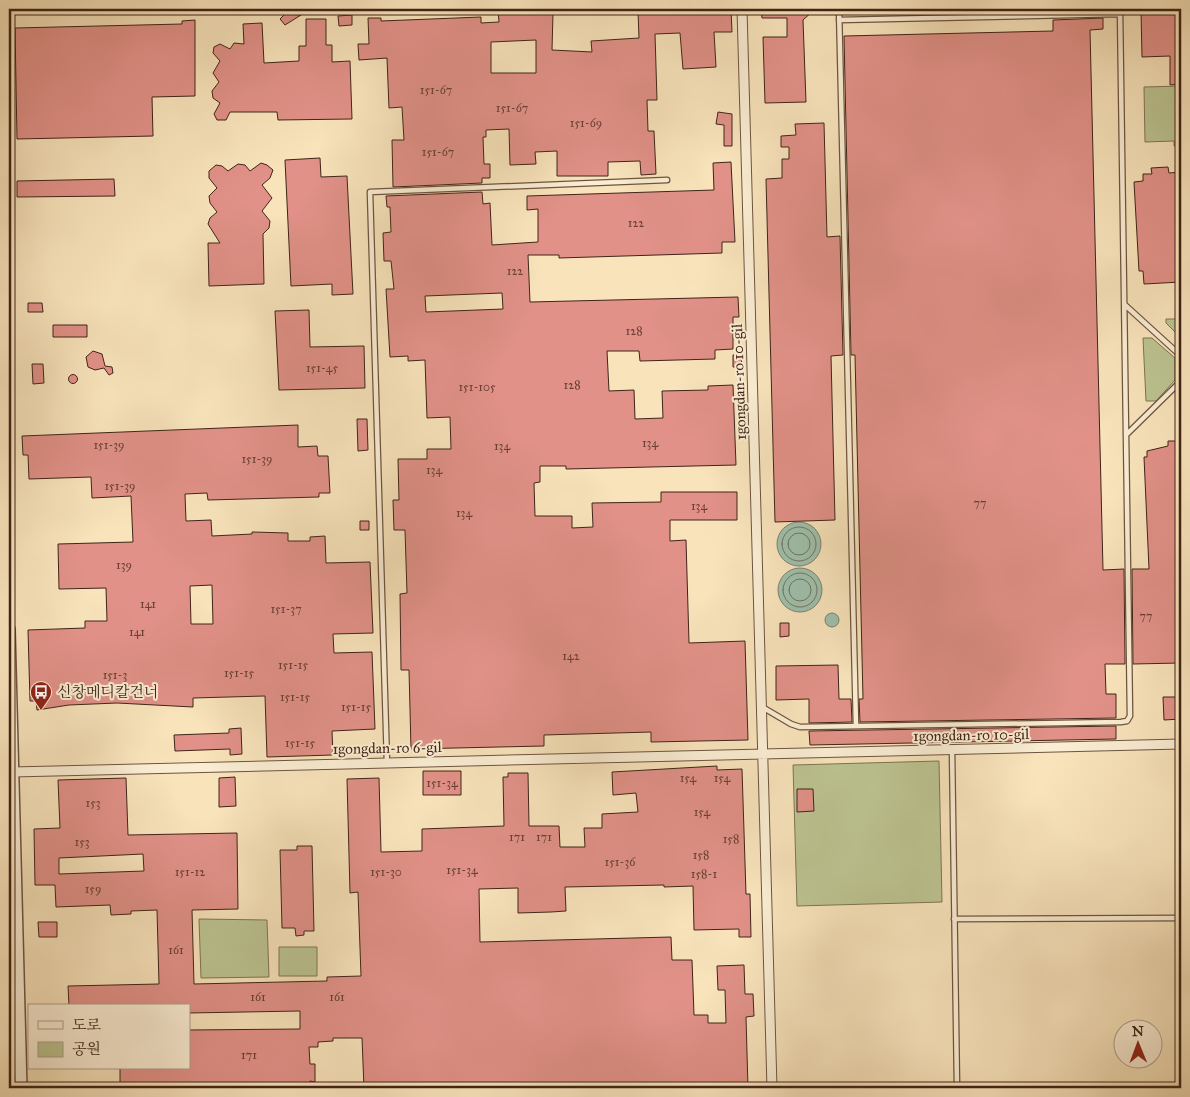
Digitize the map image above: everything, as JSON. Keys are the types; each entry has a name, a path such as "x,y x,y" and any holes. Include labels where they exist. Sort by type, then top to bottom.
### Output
{"street":[{"name":"1gongdan-ro 10-gil","path":"742,9 772,1088"},
{"path":"9,629 21,1088"},
{"name":"1gongdan-ro 10-gil","path":"762,754 1181,744"},
{"name":"1gongdan-ro 6-gil","path":"12,772 762,754"}],"lane":[{"path":"839,9 856,726"},
{"path":"762,706 791,724 800,727 1127,721 1130,716 1120,12 839,20"},
{"path":"387,763 370,192 667,180"},
{"path":"1125,305 1181,356"},
{"path":"1126,435 1181,381"},
{"path":"952,749 957,1088"},
{"path":"954,919 1181,918"}],"green space":[{"path":"1181,86 1181,146 1174,146 1174,141 1145,142 1144,87"},
{"path":"1166,319 1181,319 1181,338 1166,323"},
{"path":"1143,338 1152,338 1175,358 1175,380 1156,401 1146,401"},
{"path":"939,761 942,902 797,906 793,765"},
{"path":"199,919 267,920 269,977 201,978"},
{"path":"279,947 317,947 317,976 279,976"}],"water":[{"path":"795,522 803,522 815,528 821,544 815,560 803,566 795,566 783,560 777,548 777,540 783,528"},
{"path":"804,568 816,574 821,582 821,598 816,606 808,611 796,612 784,606 779,598 778,586 784,574 792,569"},
{"path":"829,613 835,613 839,620 835,627 829,627 825,623 825,617"}],"building":[{"path":"533,9 533,12 553,13 552,50 592,52 591,41 639,38 638,11 731,9 732,32 714,32 716,67 683,69 680,33 655,34 657,100 647,100 648,131 654,131 656,174 641,175 640,161 608,162 608,176 557,176 557,151 535,152 536,164 510,165 509,129 486,130 486,137 483,137 484,164 490,164 490,178 482,178 482,183 393,187 392,140 404,140 402,107 389,108 387,58 359,60 358,44 369,44 368,18 381,18 381,21 481,17 481,23 499,22 498,11","holes":["536,40 536,73 491,73 491,42"]},
{"path":"761,9 815,9 803,20 806,102 765,103 763,37 787,37 787,18 762,18"},
{"path":"1052,9 1102,9 1102,10 1052,11"},
{"path":"1181,10 1181,84 1170,85 1170,56 1142,57 1141,11"},
{"path":"285,14 301,15 285,25 280,19"},
{"path":"352,15 352,25 339,26 338,16"},
{"path":"1103,18 1103,29 1090,30 1103,570 1124,569 1125,664 1105,664 1106,694 1116,694 1116,718 860,722 859,699 863,699 855,355 851,355 844,36 1053,31 1053,20"},
{"path":"306,19 326,19 326,45 332,45 332,62 350,61 352,119 278,120 277,112 230,112 226,120 217,120 214,114 220,103 213,98 212,91 219,82 213,73 220,61 213,53 214,47 220,44 230,49 234,43 244,44 243,24 262,23 264,63 299,61 299,46 306,46"},
{"path":"195,20 195,96 152,97 153,136 17,139 15,28 182,24 182,21"},
{"path":"718,112 732,114 732,146 724,146 724,125 716,124"},
{"path":"824,123 827,237 840,236 843,355 831,356 835,520 775,522 766,179 782,178 782,159 789,159 789,147 781,147 781,136 796,135 795,124"},
{"path":"320,158 321,177 347,176 353,294 332,295 332,284 291,286 285,160"},
{"path":"731,162 735,242 722,242 722,253 559,258 559,255 528,255 530,302 738,297 739,317 733,317 733,349 715,350 715,359 640,361 639,351 607,351 609,391 634,390 635,419 663,418 662,391 708,390 708,386 733,385 736,465 566,469 566,466 540,466 540,482 534,483 535,516 572,516 572,528 593,527 592,503 661,502 661,492 737,492 737,520 670,520 670,541 686,540 689,643 745,641 748,740 651,742 651,732 544,735 544,746 411,749 409,670 401,670 400,594 407,593 405,530 394,530 393,500 399,500 398,459 427,459 427,449 451,449 450,417 427,418 425,360 408,361 408,356 390,357 386,289 394,289 391,261 384,261 383,233 391,232 390,207 387,207 386,196 482,192 483,204 490,203 492,245 538,242 538,209 527,210 527,196 714,190 713,163","holes":["502,293 503,309 426,312 425,296"]},
{"path":"261,163 273,170 270,178 262,185 272,198 262,211 270,221 269,228 263,234 264,284 209,286 208,243 220,243 208,224 210,218 217,212 210,203 209,196 217,188 209,178 209,171 216,165 222,166 228,171 238,164 245,165 250,171"},
{"path":"1168,167 1169,173 1181,172 1181,282 1144,284 1143,271 1139,271 1134,182 1143,181 1143,174 1152,174 1151,168"},
{"path":"114,179 115,196 17,197 17,181"},
{"path":"28,303 42,303 43,312 28,312"},
{"path":"309,310 310,347 364,346 365,388 279,390 275,311"},
{"path":"53,325 87,325 87,337 53,337"},
{"path":"93,351 102,354 105,366 112,367 113,373 109,375 104,368 95,370 88,367 86,357"},
{"path":"741,354 742,367 733,367 733,355"},
{"path":"32,364 43,364 44,383 33,384"},
{"path":"73,375 77,379 73,383 69,379"},
{"path":"357,419 367,419 368,450 358,451"},
{"path":"298,425 298,447 317,446 318,456 328,456 330,493 319,493 319,497 208,500 207,493 185,494 186,521 211,520 212,536 252,534 252,532 288,533 288,541 310,541 310,537 325,536 326,563 370,562 373,633 333,634 334,653 372,652 375,729 332,731 333,755 267,757 265,696 193,698 193,707 117,703 69,705 37,710 36,701 30,701 28,630 85,628 85,621 107,621 106,588 59,589 58,544 133,542 131,496 92,498 91,477 29,479 28,455 23,455 22,436","holes":["212,585 213,624 191,624 190,586"]},
{"path":"1168,441 1180,441 1181,446 1181,663 1133,664 1132,569 1149,569 1144,457 1147,457 1147,451 1168,446"},
{"path":"360,521 369,521 369,530 360,530"},
{"path":"780,623 789,623 789,636 780,637"},
{"path":"838,665 839,699 851,699 852,722 809,723 809,699 776,700 776,666"},
{"path":"1163,697 1177,697 1178,709 1181,709 1181,719 1164,720"},
{"path":"1116,726 1116,739 810,745 809,731"},
{"path":"241,728 242,754 230,755 230,749 175,751 174,735 229,733 229,729"},
{"path":"717,766 717,770 742,769 746,894 750,894 751,937 739,937 739,929 694,930 693,886 664,887 664,885 565,887 566,911 518,913 518,888 479,889 480,942 671,937 672,960 692,960 694,1015 708,1015 708,1023 726,1023 725,990 718,990 717,966 744,965 745,994 753,994 754,1016 746,1017 748,1088 364,1088 362,1038 333,1038 333,1041 318,1042 318,1047 309,1047 310,1064 315,1064 315,1082 310,1081 310,1088 120,1088 120,1070 190,1070 190,1030 300,1029 300,1011 190,1013 190,1004 69,1004 68,986 159,984 157,910 131,911 131,914 111,915 110,905 56,907 55,885 35,885 34,829 60,828 58,780 126,778 128,835 237,833 238,909 192,910 194,984 327,981 327,977 361,976 358,892 350,893 347,779 379,778 381,852 422,851 422,829 504,826 503,777 508,777 508,773 528,773 529,826 559,826 560,847 585,847 584,828 602,828 602,814 638,812 636,793 613,795 612,772","holes":["143,854 144,871 59,874 59,858"]},
{"path":"423,771 461,771 461,795 423,795"},
{"path":"235,777 236,806 219,807 219,778"},
{"path":"797,789 813,789 814,811 797,812"},
{"path":"297,846 312,846 314,931 304,931 304,935 296,936 295,928 282,928 280,850 297,850"},
{"path":"38,922 57,922 57,937 39,937"}],"place":[{"name":"신창메디칼건너","path":"41,711"}]}
